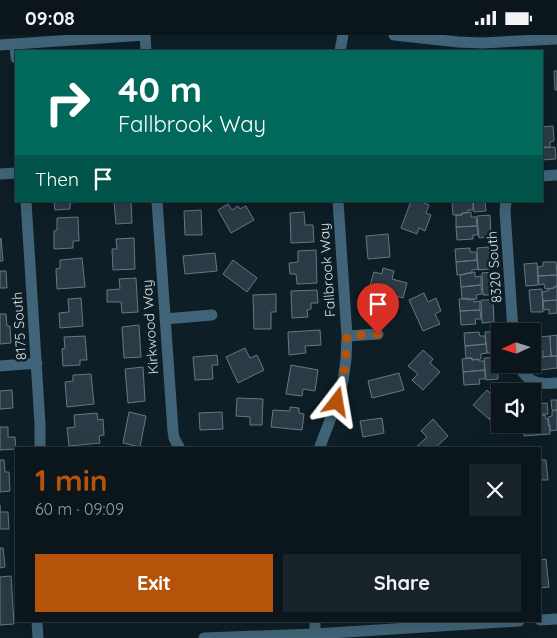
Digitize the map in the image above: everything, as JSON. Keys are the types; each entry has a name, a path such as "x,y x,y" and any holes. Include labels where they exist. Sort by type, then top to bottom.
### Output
{"street":[{"path":"0,45 145,35 146,50"},
{"path":"340,50 343,35"},
{"path":"394,35 458,38 491,42 557,39"},
{"path":"15,44 15,50"},
{"path":"0,174 15,173"},
{"path":"543,176 557,175"},
{"name":"8175 South","path":"26,202 40,447"},
{"name":"Kirkwood Way","path":"157,202 173,431 179,447"},
{"name":"Fallbrook Way","path":"320,447 337,402 343,381 346,359 347,336 338,202"},
{"name":"8320 South","path":"506,202 512,323"},
{"path":"165,319 212,315"},
{"path":"347,336 378,334"},
{"path":"0,366 36,363"},
{"path":"524,373 530,380 543,383 557,383"},
{"path":"541,620 557,619"},
{"path":"37,622 38,638"},
{"path":"314,622 315,636"},
{"path":"204,638 315,636 505,622"}],"building":[{"path":"554,71 557,71 557,90 555,90"},
{"path":"553,126 554,141 550,142 550,147 543,147 543,127"},
{"path":"555,147 556,159 543,160 543,148"},
{"path":"54,202 80,202 70,203 70,209 55,210"},
{"path":"114,202 131,202 132,223 116,224"},
{"path":"411,202 422,202 429,205 426,213 431,215 425,231 419,228 417,234 401,228"},
{"path":"452,202 473,202 473,210 468,210 468,213 462,213 462,215 453,215"},
{"path":"473,202 485,202 486,211 474,212"},
{"path":"228,204 232,210 238,206 240,209 246,206 254,220 231,233 218,210"},
{"path":"201,210 202,235 185,235 184,211"},
{"path":"304,212 305,225 313,225 314,242 291,243 290,213"},
{"path":"471,212 471,217 476,217 477,226 456,227 456,215"},
{"path":"490,215 491,237 479,238 477,216"},
{"path":"78,217 79,241 73,241 73,248 54,249 54,231 57,230 57,218"},
{"path":"477,226 478,235 473,235 473,239 457,240 456,227"},
{"path":"388,234 390,257 368,259 366,236"},
{"path":"1,238 3,261 0,261"},
{"path":"134,238 135,269 113,270 112,249 117,249 116,239"},
{"path":"489,247 490,269 478,270 477,248"},
{"path":"470,248 470,252 476,252 477,260 456,262 455,249"},
{"path":"316,250 317,283 297,284 296,274 290,274 289,263 298,262 298,251"},
{"path":"215,253 217,271 185,274 183,256"},
{"path":"82,258 85,287 57,289 56,269 60,268 60,260"},
{"path":"233,260 257,278 247,292 223,274"},
{"path":"477,260 478,269 472,270 472,273 457,275 456,262"},
{"path":"543,262 556,262 557,275 538,276 538,267 543,266"},
{"path":"537,263 538,285 526,286 524,264"},
{"path":"383,268 394,271 392,279 407,283 403,298 369,289 374,272 382,274"},
{"path":"0,271 6,271 7,288 0,288"},
{"path":"475,272 475,277 481,276 481,285 461,287 460,275"},
{"path":"494,272 495,295 483,295 482,273"},
{"path":"557,275 557,286 554,288 545,289 544,284 539,285 538,276"},
{"path":"136,278 138,312 122,313 121,302 107,302 107,290 120,289 119,279"},
{"path":"481,285 482,294 476,295 477,299 462,299 461,287"},
{"path":"557,286 557,300 543,301 542,292"},
{"path":"542,289 543,312 531,312 529,290"},
{"path":"317,290 318,303 311,303 311,309 307,310 308,317 292,318 291,291"},
{"path":"424,293 428,302 436,298 441,311 435,314 440,324 423,331 409,300"},
{"path":"276,294 276,312 271,312 271,329 254,329 253,295"},
{"path":"81,298 83,326 60,328 59,313 69,312 68,299"},
{"path":"468,298 468,300 474,299 474,302 480,301 480,310 460,311 459,299"},
{"path":"481,300 493,300 494,322 482,323"},
{"path":"557,300 557,313 549,314 549,309 544,310 543,301"},
{"path":"480,310 481,319 475,319 476,324 461,325 460,311"},
{"path":"0,314 6,314 7,326 10,326 11,343 0,344"},
{"path":"139,325 141,357 124,358 122,327"},
{"path":"320,330 321,345 305,346 306,353 289,355 288,332"},
{"path":"479,332 480,336 485,336 486,344 465,346 464,333"},
{"path":"485,332 491,332 491,353 487,353"},
{"path":"557,335 557,356 551,356 550,336"},
{"path":"85,336 87,360 80,360 80,365 63,366 62,349 65,348 64,337"},
{"path":"550,336 551,356 543,357 541,337"},
{"path":"486,344 487,353 481,354 481,359 472,360 472,358 466,358 465,346"},
{"path":"245,348 250,358 257,355 264,370 238,383 226,357"},
{"path":"423,350 433,359 430,363 440,372 423,390 412,380 418,374 408,366"},
{"path":"217,355 218,365 212,365 213,379 195,380 193,357"},
{"path":"557,356 557,368 541,370 541,357"},
{"path":"491,357 491,373 498,373 498,379 486,380 484,358"},
{"path":"472,358 472,360 484,361 485,370 463,372 462,359"},
{"path":"291,365 318,370 315,391 303,389 302,396 286,394"},
{"path":"143,367 145,401 128,403 125,369"},
{"path":"485,370 485,379 479,379 480,384 464,385 463,372"},
{"path":"399,373 404,390 372,398 368,381"},
{"path":"91,374 94,404 67,407 65,382 73,381 73,375"},
{"path":"12,390 13,408 0,409 0,391"},
{"path":"487,390 491,394 491,416 489,419 473,405"},
{"path":"237,398 263,399 262,425 250,425 250,417 236,416"},
{"path":"551,400 557,400 557,410 552,410"},
{"path":"541,403 547,403 548,414 541,414"},
{"path":"290,407 299,408 299,413 304,414 302,430 271,427 273,410 290,411"},
{"path":"557,410 557,430 550,431 548,417 552,416 552,411"},
{"path":"129,412 146,416 140,447 123,443"},
{"path":"222,412 223,429 200,430 199,413"},
{"path":"97,413 98,420 103,419 104,435 99,436 100,443 69,446 67,428 75,427 74,415"},
{"path":"541,415 545,415 546,419 548,419 548,425 550,425 550,434 537,435 537,433 541,433"},
{"path":"382,418 384,433 363,437 360,421"},
{"path":"433,419 448,436 436,447 416,447 427,437 421,431"},
{"path":"0,427 8,427 8,437 15,437 16,447 15,449 0,450"},
{"path":"524,433 537,433 537,435 524,436"},
{"path":"0,460 4,460 5,472 9,472 10,491 0,492"},
{"path":"541,460 546,460 548,480 541,480"},
{"path":"0,512 8,512 9,529 0,529"},
{"path":"0,548 3,548 5,567 0,568"},
{"path":"546,559 549,587 541,588 541,560"},
{"path":"11,576 14,624 0,625 0,577"}],"route":[{"path":"337,402 343,381 347,336 378,334"}]}
